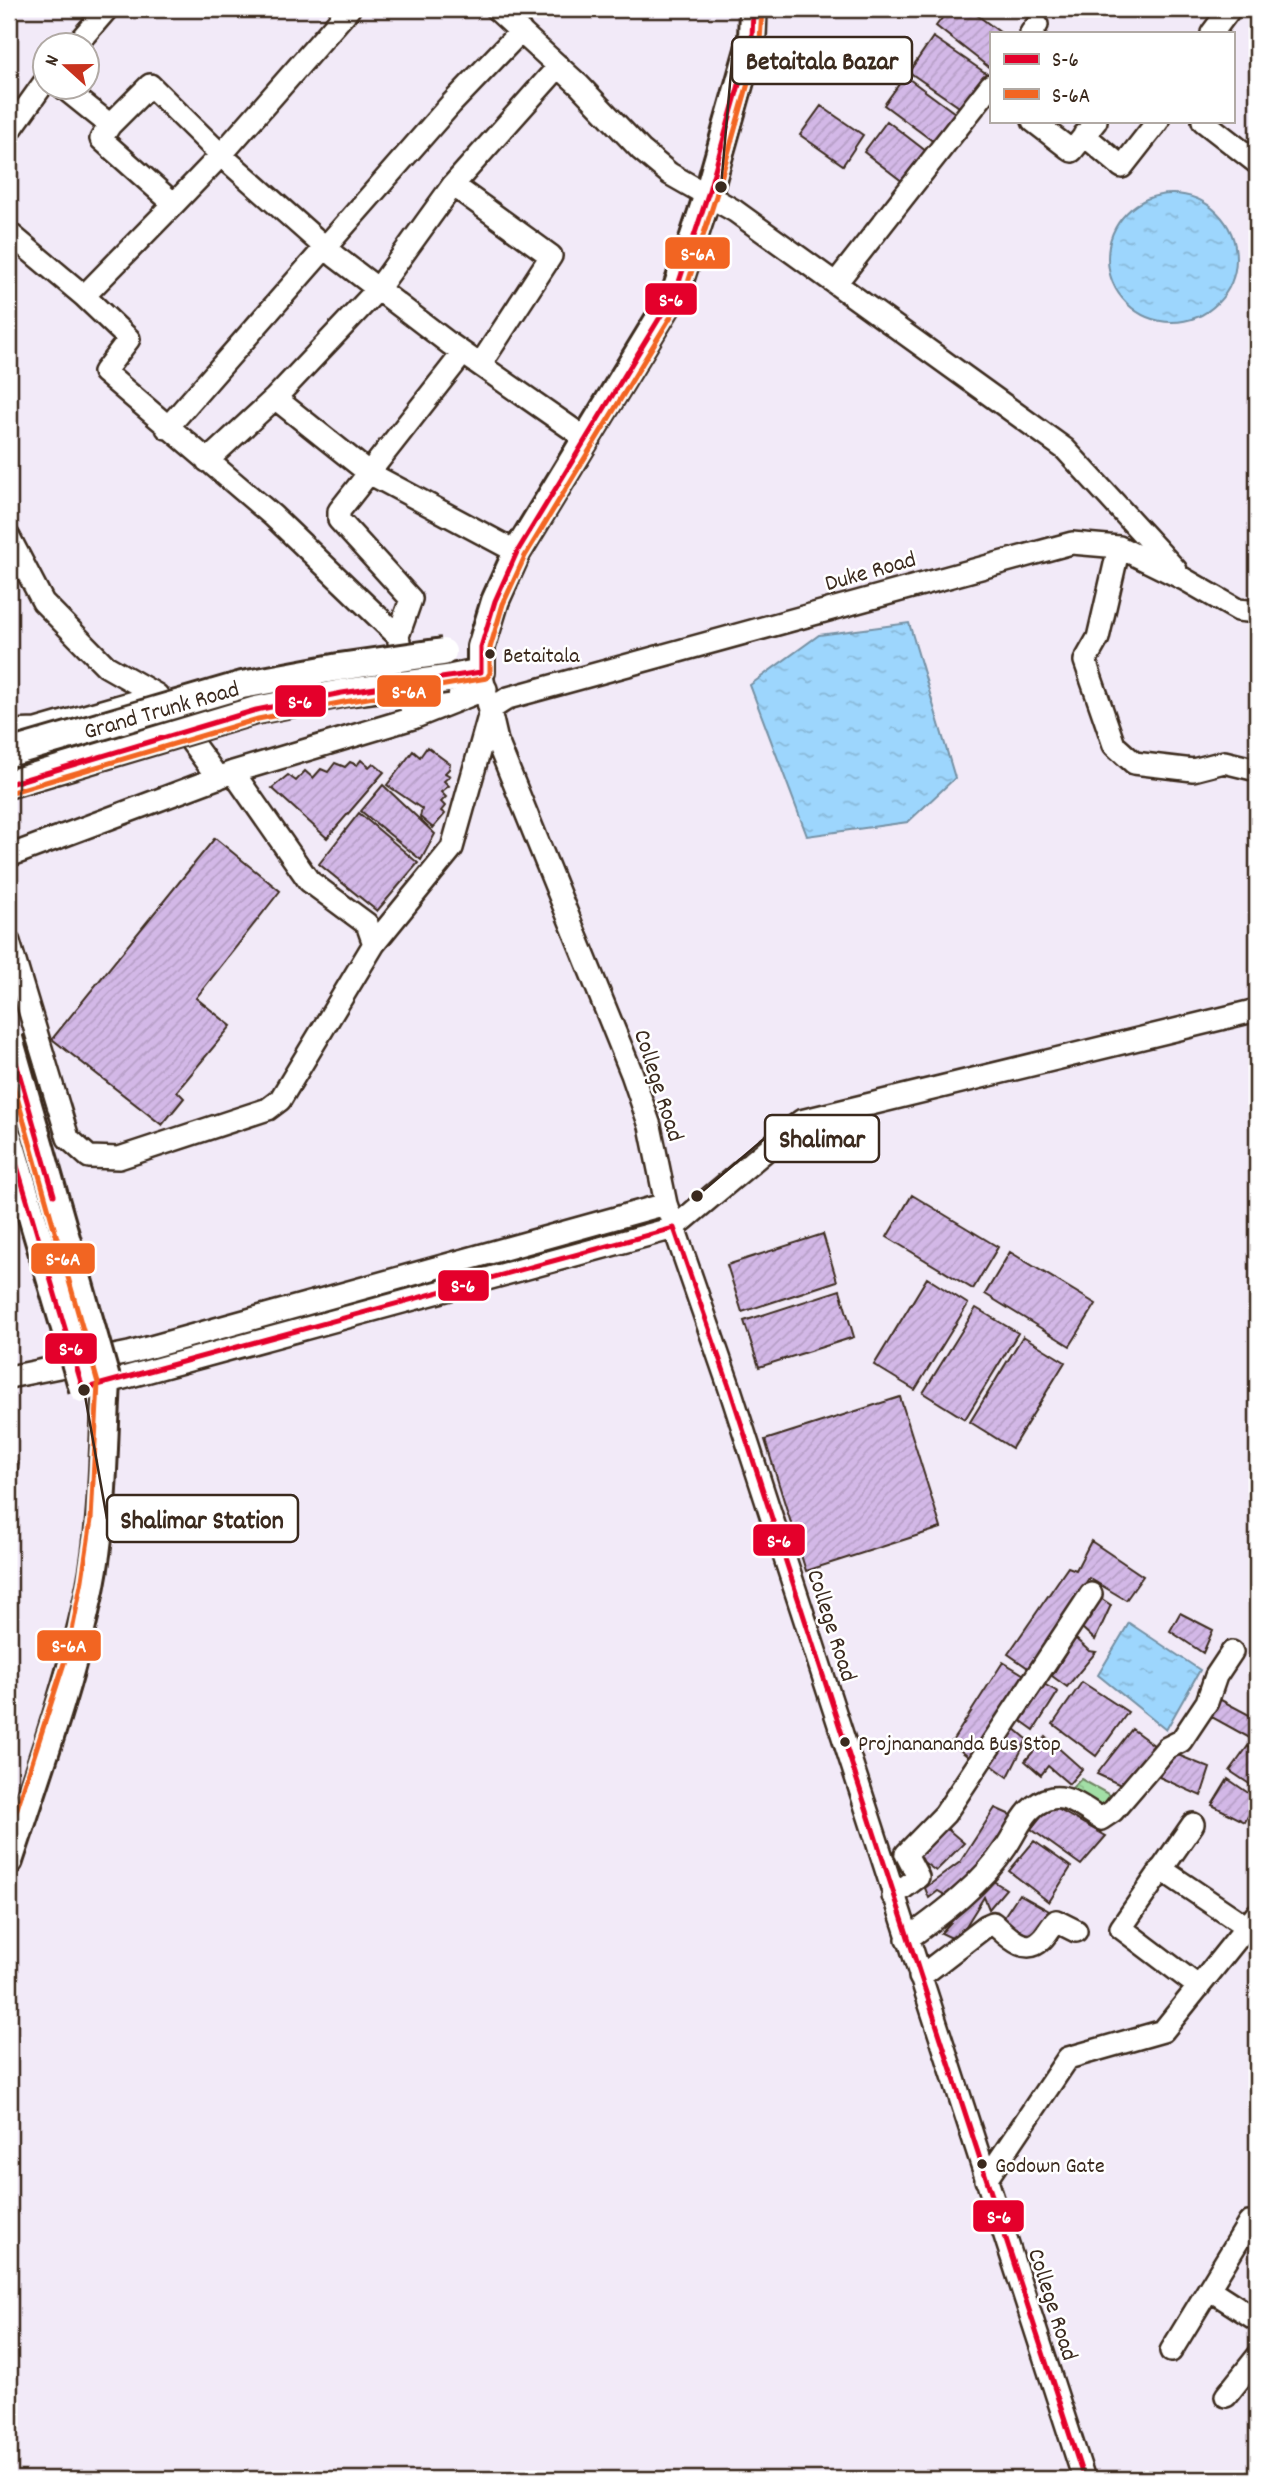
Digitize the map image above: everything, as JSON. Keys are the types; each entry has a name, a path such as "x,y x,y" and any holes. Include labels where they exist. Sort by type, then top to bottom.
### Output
{"main road":[{"path":"485,679 495,601 517,552 676,291 708,194 752,39 753,9"},
{"name":"Grand Trunk Road","path":"9,752 242,685 340,667 443,652 485,679"},
{"name":"Grand Trunk Road","path":"9,784 256,710 342,693 447,679 485,679"},
{"path":"9,1038 95,1386 102,1464 100,1521 76,1653 9,1861"},
{"path":"9,1139 95,1386"}],"street":[{"path":"87,32 107,9"},
{"path":"84,296 221,155 349,9"},
{"path":"496,9 559,66 641,150 670,174 735,211 1065,449 1184,579"},
{"path":"1213,32 1230,9"},
{"path":"167,428 451,104 521,31"},
{"path":"207,461 275,398 378,289 453,185 559,66"},
{"path":"174,204 101,139 110,125 150,85 221,155 326,248 471,359 586,438"},
{"path":"836,283 990,87"},
{"path":"9,132 32,100"},
{"path":"81,102 110,125"},
{"path":"1034,122 1072,151 1090,128 1122,167 1157,122"},
{"path":"1204,122 1257,163"},
{"path":"413,718 398,636 411,598 339,520 339,511 369,473 471,359 551,256 453,185"},
{"path":"9,233 84,296 129,339 104,372 273,516 398,636"},
{"path":"275,398 369,473 517,552"},
{"path":"9,537 43,602 106,666 157,695 226,775 309,881 367,924 374,944"},
{"name":"Duke Road","path":"9,856 226,775 413,718 485,679 508,698 1072,542 1119,547 1184,579 1238,610 1257,611"},
{"path":"1119,547 1098,638 1085,662 1114,745 1134,762 1193,770 1224,762 1257,770"},
{"path":"9,942 68,1138 89,1157 119,1158 268,1109 280,1100 374,944 452,848 485,679"},
{"name":"College Road","path":"485,679 497,741 632,1074 650,1126 666,1204 729,1386 1084,2479"},
{"path":"9,731 36,730 157,695"},
{"path":"95,1386 674,1228 800,1121 1257,1010"},
{"path":"9,1377 129,1353 666,1204"},
{"path":"893,1896 918,1877 906,1854 945,1814 1091,1594"},
{"path":"907,1939 937,1917 984,1874 1006,1848 1028,1811 1042,1801 1055,1797 1076,1803 1101,1819 1113,1811 1167,1748 1181,1741 1207,1702 1216,1676 1232,1652"},
{"path":"1193,1824 1121,1928 1199,1987"},
{"path":"986,2180 1068,2057 1163,2031 1251,1930 1161,1869"},
{"path":"920,1977 993,1923 1024,1947 1032,1947 1041,1940 1056,1921 1076,1931"},
{"path":"1171,2351 1250,2223 1257,2228"},
{"path":"1209,2290 1257,2320"},
{"path":"1226,2396 1257,2357"}],"green space":[{"path":"1081,1779 1110,1795 1100,1810 1068,1792"}],"water":[{"path":"1172,194 1196,199 1217,213 1231,234 1236,258 1231,282 1217,303 1196,317 1172,322 1148,317 1127,303 1113,282 1108,258 1113,234 1127,213 1148,199"},
{"path":"909,623 955,778 908,822 807,836 750,685 819,635"},
{"path":"1129,1623 1200,1670 1166,1730 1098,1675"}],"building":[{"path":"949,9 969,9 1000,32 990,32 990,68 936,26"},
{"path":"933,37 990,76 965,111 909,72"},
{"path":"905,76 959,116 938,145 884,105"},
{"path":"821,106 863,135 843,165 800,135"},
{"path":"887,121 931,155 907,185 864,152"},
{"path":"427,747 450,764 445,773 450,776 444,781 449,786 441,792 446,797 441,802 445,806 441,811 445,814 433,828 420,817 422,809 387,785 413,751 420,757"},
{"path":"361,760 369,767 373,763 384,772 327,838 272,788 288,775 296,781 305,771 313,778 321,769 328,772 335,763 345,767 350,762 357,765"},
{"path":"383,785 435,834 421,860 361,811"},
{"path":"359,813 418,863 377,911 319,864"},
{"path":"215,838 280,891 196,998 231,1026 177,1091 184,1098 162,1125 52,1039"},
{"path":"912,1195 998,1247 973,1289 887,1237"},
{"path":"823,1234 837,1281 742,1312 727,1265"},
{"path":"1010,1252 1096,1304 1070,1346 985,1294"},
{"path":"927,1278 968,1304 915,1390 874,1365"},
{"path":"840,1290 854,1337 759,1367 744,1321"},
{"path":"976,1308 1018,1333 965,1419 923,1393"},
{"path":"1023,1336 1065,1362 1012,1448 970,1422"},
{"path":"900,1397 941,1528 806,1571 765,1440"},
{"path":"9,1458 19,1463 15,1490 9,1488"},
{"path":"1091,1541 1143,1576 1126,1600 1089,1578 1031,1670 1008,1654 1068,1567 1076,1570"},
{"path":"1099,1597 1111,1605 1095,1640 1081,1627"},
{"path":"1180,1613 1213,1630 1203,1653 1170,1631"},
{"path":"1075,1638 1089,1651 1096,1652 1067,1687 1052,1676"},
{"path":"1003,1662 1026,1676 971,1759 951,1743"},
{"path":"1082,1682 1128,1712 1096,1756 1053,1724"},
{"path":"1042,1683 1058,1692 1034,1730 1020,1720"},
{"path":"1219,1699 1257,1719 1257,1742 1208,1715"},
{"path":"1014,1728 1027,1739 1008,1777 990,1764"},
{"path":"1132,1729 1155,1746 1123,1786 1097,1774"},
{"path":"1046,1737 1082,1769 1069,1784 1048,1766 1041,1775 1025,1761"},
{"path":"1248,1746 1257,1753 1257,1789 1230,1771"},
{"path":"1173,1753 1210,1768 1201,1796 1159,1777"},
{"path":"1228,1779 1257,1799 1245,1822 1212,1805"},
{"path":"1050,1805 1106,1836 1081,1865 1031,1829"},
{"path":"995,1808 1015,1817 983,1864 945,1895 938,1891 929,1898 925,1888 960,1862"},
{"path":"944,1826 964,1843 936,1871 915,1856"},
{"path":"1034,1841 1071,1867 1049,1902 1009,1871"},
{"path":"990,1879 1006,1889 989,1909 984,1897 966,1926 954,1939 941,1933"},
{"path":"1019,1894 1051,1912 1030,1941 999,1924"}],"transit line":[{"name":"S-6","path":"9,784 256,710 342,693 481,672 481,647 495,601 517,552 676,291 708,194 752,39 753,9"},
{"name":"S-6A","path":"12,792 258,719 487,678 490,673 490,648 503,604 525,556 684,295 716,196 760,41 762,9"},
{"name":"S-6","path":"9,1038 54,1195"},
{"name":"S-6A","path":"9,1069 98,1383 91,1520 68,1651 9,1833"},
{"name":"S-6","path":"9,1139 83,1389 674,1228"},
{"name":"S-6","path":"674,1228 729,1386 1084,2479"}],"place":[{"name":"Betaitala Bazar","path":"721,187"},
{"name":"Betaitala","path":"490,654"},
{"name":"Shalimar","path":"697,1196"},
{"name":"Shalimar Station","path":"84,1390"},
{"name":"Projnanananda Bus Stop","path":"845,1742"},
{"name":"Godown Gate","path":"982,2164"}]}
